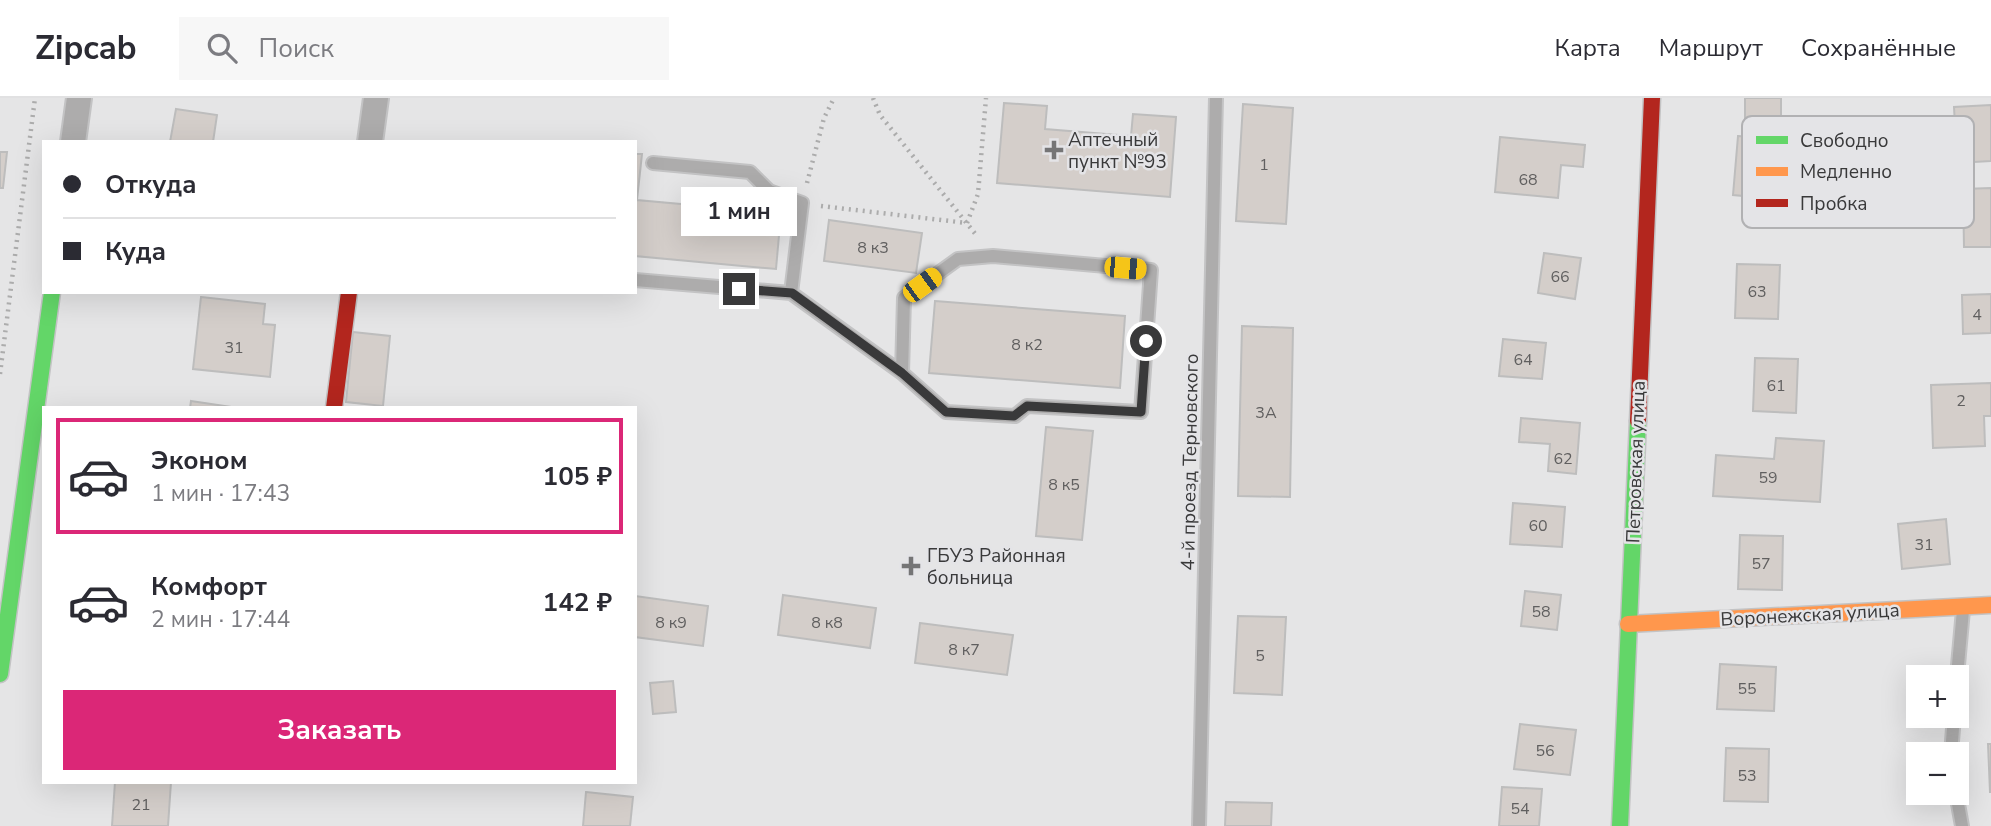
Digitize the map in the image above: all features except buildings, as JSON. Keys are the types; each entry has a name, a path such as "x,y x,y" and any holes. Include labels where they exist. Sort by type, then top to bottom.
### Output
{"street":[{"path":"73,140 79,98"},
{"path":"370,140 376,98"},
{"name":"Петровская улица","path":"1620,826 1652,98"},
{"path":"0,674 52,294"},
{"path":"334,406 349,294"},
{"name":"Воронежская улица","path":"1628,624 1991,605"}],"lane":[{"name":"4-й проезд Терновского","path":"1199,826 1216,98"},
{"path":"653,163 750,172 769,191 802,203 792,293"},
{"path":"637,280 792,293 902,373 946,412 1014,416 1027,406 1141,412 1151,270 993,256 958,259 904,298 902,373"},
{"path":"1958,665 1963,606"},
{"path":"1958,805 1962,826"}],"path":[{"path":"0,374 35,98"},
{"path":"834,98 824,118 802,203 967,223"},
{"path":"873,98 880,116 993,256"},
{"path":"967,223 978,194 986,98"}],"traffic: fast":[{"path":"0,674 52,294"},
{"path":"1620,826 1638,421"}],"traffic: slow":[{"path":"1628,624 1991,605"}],"traffic: jam":[{"path":"1638,421 1652,98"},
{"path":"334,406 349,294"}],"place":[{"name":"Аптечный пункт №93","path":"1054,150"},
{"name":"ГБУЗ Районная больница","path":"911,566"}],"route":[{"path":"739,289 792,293 902,373 946,412 1014,416 1027,406 1141,412 1146,341"}]}
